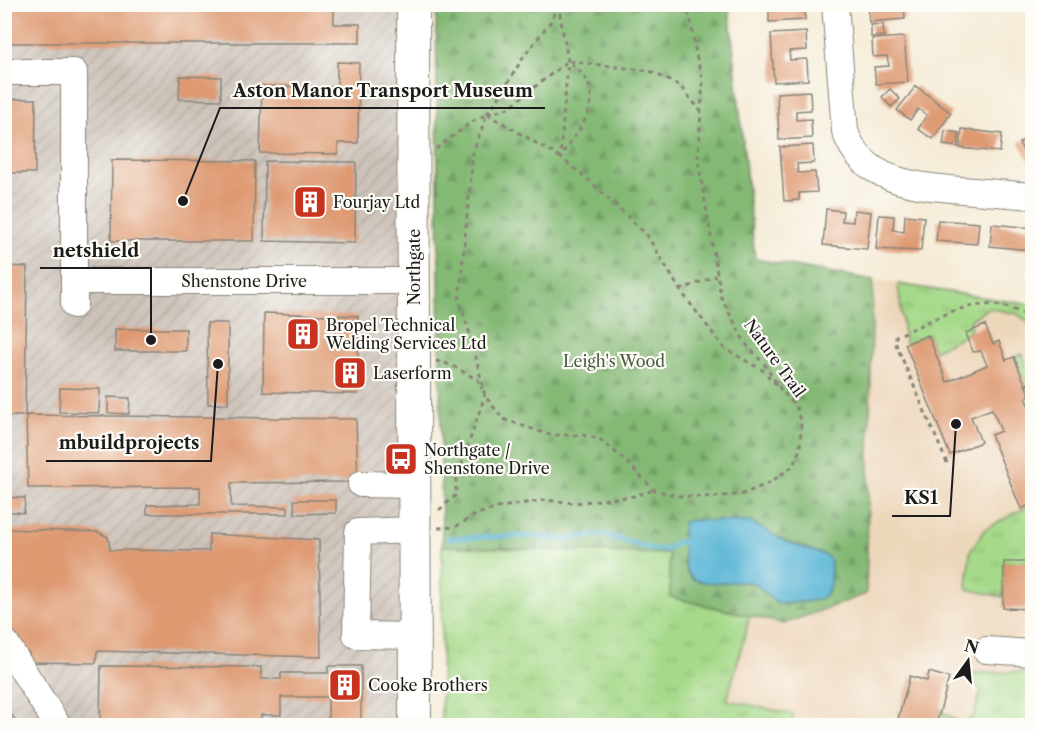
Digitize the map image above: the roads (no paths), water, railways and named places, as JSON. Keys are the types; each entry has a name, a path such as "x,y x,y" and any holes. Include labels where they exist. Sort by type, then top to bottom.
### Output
{"main road":[{"name":"Northgate","path":"413,4 415,726"}],"street":[{"path":"835,4 845,131 849,143 861,158 874,169 892,179 916,186 1032,196"},
{"name":"Shenstone Drive","path":"4,72 74,72 74,293 414,281"},
{"path":"362,484 414,485"},
{"path":"415,530 358,532 356,635 415,636"},
{"path":"4,642 58,726"},
{"path":"986,650 1032,653"}],"water":[{"path":"691,520 750,522 787,542 825,555 831,560 827,592 818,599 784,604 773,600 752,583 709,583 695,580 688,572 684,550 683,522"}],"waterway":[{"path":"449,538 533,536 567,540 601,534 652,549 666,550 677,542 683,543"}],"place":[{"name":"Aston Manor Transport Museum","path":"183,201"},
{"name":"Fourjay Ltd","path":"310,202"},
{"name":"Bropel Technical Welding Services Ltd","path":"303,334"},
{"name":"netshield","path":"151,340"},
{"name":"mbuildprojects","path":"218,364"},
{"name":"Laserform","path":"350,373"},
{"name":"KS1","path":"956,424"},
{"name":"Northgate / Shenstone Drive","path":"401,459"},
{"name":"Cooke Brothers","path":"345,685"}],"park label":[{"name":"Leigh's Wood","path":"614,361"}]}
